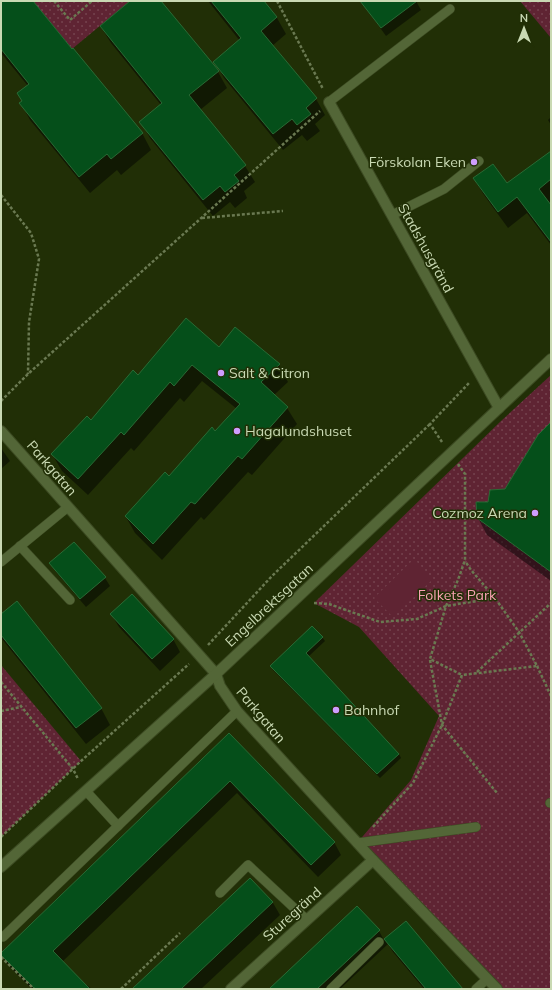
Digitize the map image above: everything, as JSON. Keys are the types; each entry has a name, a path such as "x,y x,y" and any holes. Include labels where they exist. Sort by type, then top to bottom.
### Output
{"street":[{"name":"Stadshusgränd","path":"329,102 499,408"},
{"name":"Engelbrektsgatan","path":"1,867 216,674 551,359"},
{"name":"Parkgatan","path":"1,431 216,674 220,686 237,711 357,843 497,989"},
{"name":"Sturegränd","path":"231,989 373,860"}],"lane":[{"path":"329,102 450,9"},
{"path":"392,215 444,188 480,162"},
{"path":"1,562 68,507"},
{"path":"20,546 70,600"},
{"path":"3,937 237,711"},
{"path":"86,791 118,826"},
{"path":"357,843 476,827"},
{"path":"220,893 248,865 307,920"},
{"path":"331,989 379,942"},
{"path":"476,989 487,979"}],"path":[{"path":"54,1 70,20 92,1"},
{"path":"1,401 28,374 329,102 277,1"},
{"path":"1,195 31,232 39,259 29,322 28,374"},
{"path":"200,218 283,210"},
{"path":"1,837 73,769 199,655 272,576 430,424 479,372"},
{"path":"430,424 465,474 465,560 446,606 430,659 442,724 497,793"},
{"path":"465,560 471,570 495,598 519,632 539,669 551,696"},
{"path":"314,603 329,604 380,622 417,619 446,606 495,598"},
{"path":"476,672 551,602"},
{"path":"430,659 462,675 476,672 537,666"},
{"path":"357,843 413,783 442,724 462,675"},
{"path":"1,682 73,769"},
{"path":"1,711 21,707"},
{"path":"121,989 180,933"},
{"path":"1,957 34,989"}],"green space":[{"path":"33,1 130,1 72,49"},
{"path":"520,1 551,1 551,38"},
{"name":"Folkets Park","path":"551,375 551,989 497,989 357,843 411,780 439,716 359,627 314,603 501,421"},
{"path":"414,559 433,579 393,617 374,598"},
{"path":"1,665 81,761 1,837"}],"building":[{"path":"1,1 33,1 143,133 111,159 107,154 79,177 19,103 22,101 17,93 29,84 1,49"},
{"path":"130,1 161,1 219,71 189,95 246,165 234,175 239,181 225,192 220,186 203,200 139,122 162,103 100,26"},
{"path":"211,1 264,1 277,17 261,31 317,98 306,108 311,114 297,125 292,119 273,134 213,62 241,38"},
{"path":"360,1 417,1 381,28"},
{"path":"551,151 551,179 539,189 551,205 551,242 517,197 498,212 473,178 493,164 507,183"},
{"name":"Hagalundshuset","path":"186,318 219,347 235,327 280,364 261,382 288,407 242,459 238,456 195,504 191,502 153,544 125,516 165,472 169,476 212,427 215,431 240,404 192,365 174,386 170,382 124,435 121,432 78,479 51,454 87,416 91,420 133,370 138,375"},
{"path":"551,422 551,572 477,518 476,502 488,502 490,490 505,489 538,435"},
{"path":"74,542 106,577 80,599 49,563"},
{"path":"132,594 174,639 152,659 110,614"},
{"path":"17,601 102,708 76,728 1,635 1,614"},
{"name":"Bahnhof","path":"312,626 323,637 306,653 399,754 377,774 270,666"},
{"path":"229,733 335,842 311,865 230,781 53,951 90,989 35,989 1,955 1,953"},
{"path":"250,878 273,902 181,989 132,989"},
{"path":"357,906 380,930 317,989 269,989"},
{"path":"406,921 463,989 426,989 384,939"}],"place":[{"name":"Förskolan Eken","path":"474,162"},
{"name":"Salt & Citron","path":"221,373"},
{"name":"Hagalundshuset","path":"237,431"},
{"name":"Cozmoz Arena","path":"535,513"},
{"name":"Bahnhof","path":"336,710"}]}
